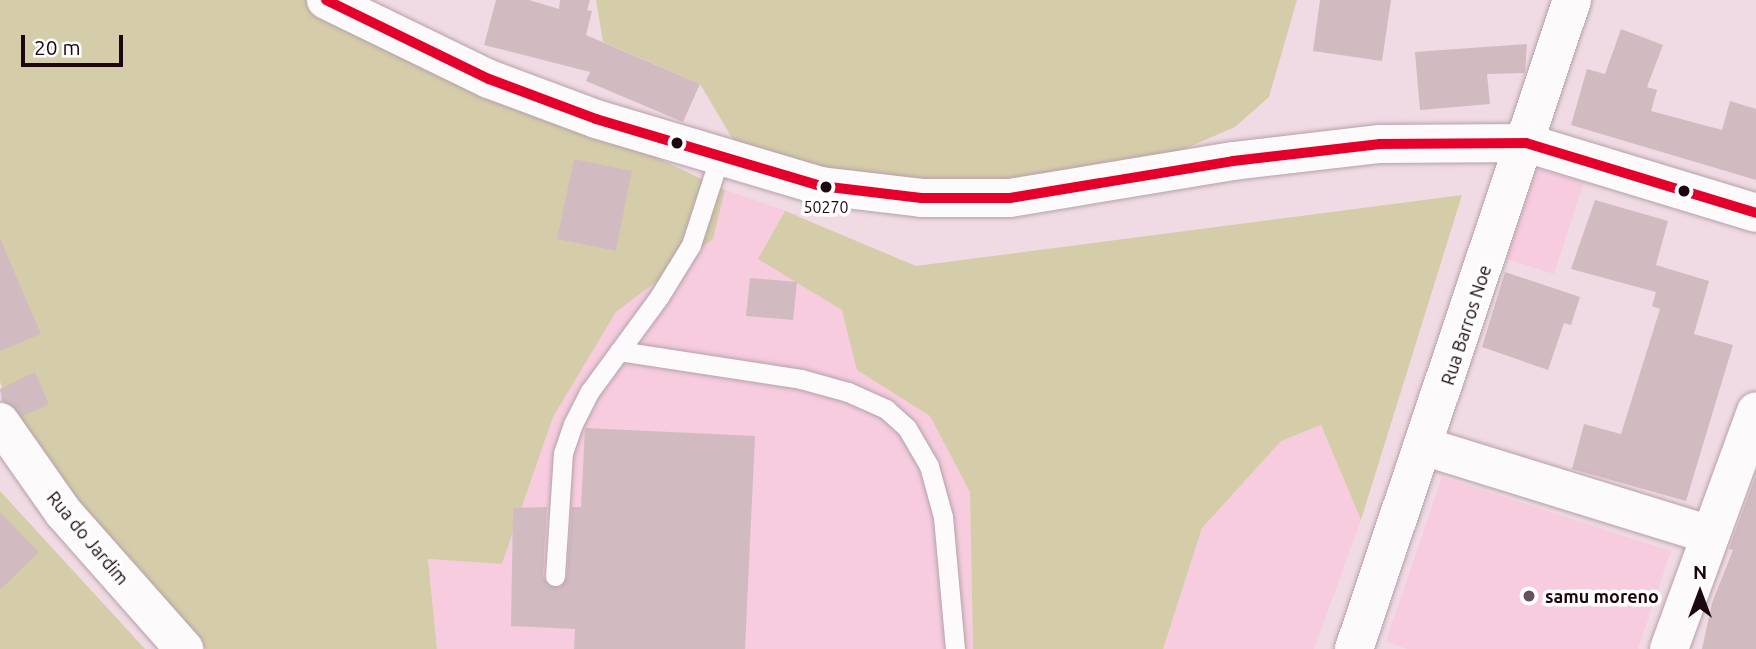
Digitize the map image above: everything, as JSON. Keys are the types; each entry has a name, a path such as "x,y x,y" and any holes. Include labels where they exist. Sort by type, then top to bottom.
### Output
{"street":[{"path":"326,0 489,79 719,159 821,186 921,198 1010,198 1233,161 1380,144 1526,143 1756,213"},
{"name":"Rua Barros Noe","path":"1354,649 1426,447 1573,0"},
{"path":"1669,649 1756,411"},
{"name":"Rua do Jardim","path":"0,422 63,512 184,649"},
{"path":"1426,447 1710,536"}],"lane":[{"path":"555,576 563,453 590,391 691,244 719,159"},
{"path":"619,351 801,379 848,392 886,409 906,428 929,466 943,517 955,649"}],"shaded area":[{"path":"0,0 325,0 725,190 713,239 616,312 553,417 502,564 428,559 437,649 206,649 76,507 23,436 0,382"},
{"path":"596,0 1297,0 1269,97 1235,127 1168,156 1014,181 922,189 738,148 700,84 603,42"},
{"path":"1536,168 1584,182 1554,274 1504,258"},
{"path":"725,190 798,215 850,263 938,382 970,492 973,649 437,649 428,559 502,564 553,417 616,312 713,239"},
{"path":"1462,195 1361,520 1321,425 1281,441 1202,528 1163,649 973,649 970,492 930,416 857,370 842,310 758,259 785,211 916,266"},
{"path":"1321,425 1361,520 1314,649 1163,649 1202,528 1281,441"},
{"name":"samu moreno","path":"1442,477 1671,551 1638,649 1407,649 1386,641"},
{"path":"0,491 145,649 0,649"}],"building":[{"path":"496,0 529,0 559,9 560,0 590,0 587,10 592,11 586,35 700,84 683,122 586,81 590,72 484,45"},
{"path":"1320,0 1391,0 1382,61 1313,51"},
{"path":"1621,29 1663,45 1647,87 1657,90 1651,111 1722,130 1730,101 1756,109 1756,180 1571,125 1587,69 1605,74"},
{"path":"1527,44 1525,73 1487,74 1490,104 1420,110 1415,52"},
{"path":"574,159 632,171 616,251 557,239"},
{"path":"1595,200 1668,221 1656,265 1709,281 1694,334 1733,345 1686,501 1572,469 1584,424 1621,434 1660,309 1652,306 1656,292 1571,269"},
{"path":"0,238 41,334 0,351"},
{"path":"1505,272 1580,297 1571,325 1564,323 1548,370 1482,347"},
{"path":"750,278 797,282 793,320 746,316"},
{"path":"35,372 49,404 23,416 2,401 0,389"},
{"path":"585,428 755,436 745,649 574,649 575,629 511,626 513,508 547,507 543,576 549,586 561,587 567,577 572,507 581,507"},
{"path":"1756,475 1756,649 1702,649 1712,603 1733,550 1729,549"},
{"path":"0,512 39,552 0,590"}],"transit line":[{"path":"326,0 489,79 596,119 821,186 921,198 1010,198 1233,161 1380,144 1526,143 1756,213"}],"place":[{"name":"50270","path":"826,187"},
{"name":"samu moreno","path":"1529,596"}]}
